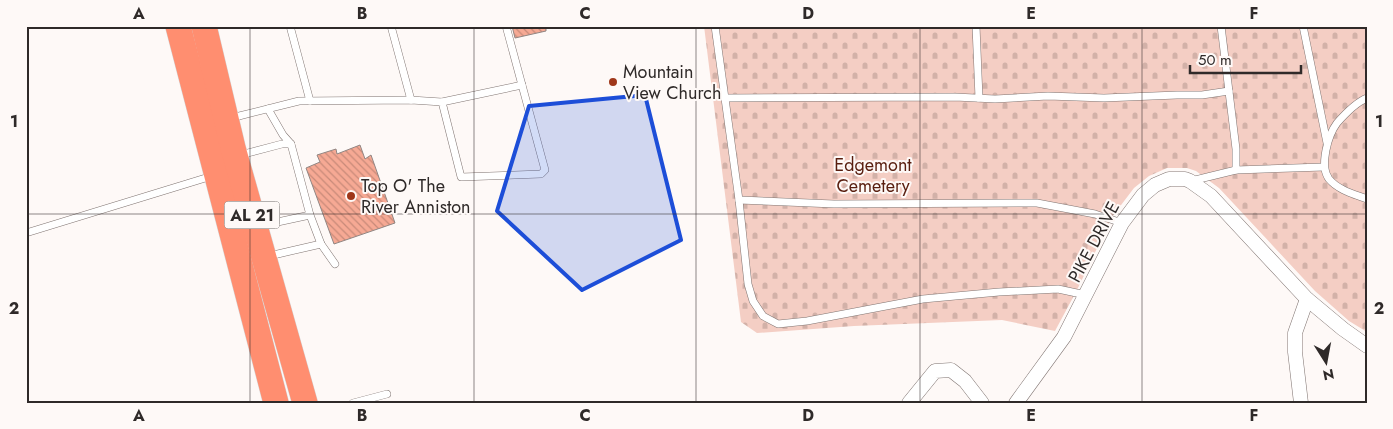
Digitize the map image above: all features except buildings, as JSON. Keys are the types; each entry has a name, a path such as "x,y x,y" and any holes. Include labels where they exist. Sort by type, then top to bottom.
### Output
{"highway":[{"name":"AL 21","path":"178,26 215,123 235,156 305,403"},
{"name":"AL 21","path":"204,26 215,123 217,175 276,403"}],"street":[{"name":"PIKE DRIVE","path":"1016,403 1064,337 1122,223 1142,195 1155,185 1169,179 1185,179 1190,181"},
{"path":"1190,181 1211,196 1307,299 1367,346"},
{"path":"1301,403 1295,352 1295,333 1307,299"},
{"path":"910,403 935,371 951,370 965,381 982,403"}],"lane":[{"path":"290,26 310,101"},
{"path":"391,26 411,100"},
{"path":"442,102 461,177 541,174 545,170 506,26"},
{"path":"715,26 739,200 748,284 753,301 763,316 778,324 807,321 923,300 990,293 1058,289 1086,295"},
{"path":"976,26 979,98"},
{"path":"1221,26 1236,149 1236,170"},
{"path":"1303,26 1328,143"},
{"path":"215,123 299,101 411,100 442,102 522,85"},
{"path":"725,98 995,99 1048,96 1104,98 1176,94 1202,95 1229,91"},
{"path":"1367,98 1361,100 1336,124 1328,143 1324,167 1328,178 1343,190 1367,199"},
{"path":"268,109 283,135 291,144 310,215 321,244 335,264"},
{"path":"235,156 282,144 291,144"},
{"path":"1190,181 1236,170 1324,167"},
{"path":"26,233 217,175"},
{"path":"739,200 844,204 1038,203 1095,214 1122,223"},
{"path":"255,226 310,215"},
{"path":"264,257 321,244"},
{"path":"353,403 387,394"}],"highlighted area":[{"path":"645,95 681,240 582,290 497,211 529,106"}],"green space":[{"name":"Edgemont Cemetery","path":"704,26 1367,26 1367,332 1349,321 1315,291 1219,188 1196,171 1187,168 1167,168 1149,176 1134,188 1112,217 1055,331 1002,320 854,326 757,333 741,322"}],"place":[{"name":"Mountain View Church","path":"613,82"},
{"name":"Top O' The River Anniston","path":"351,196"}]}
